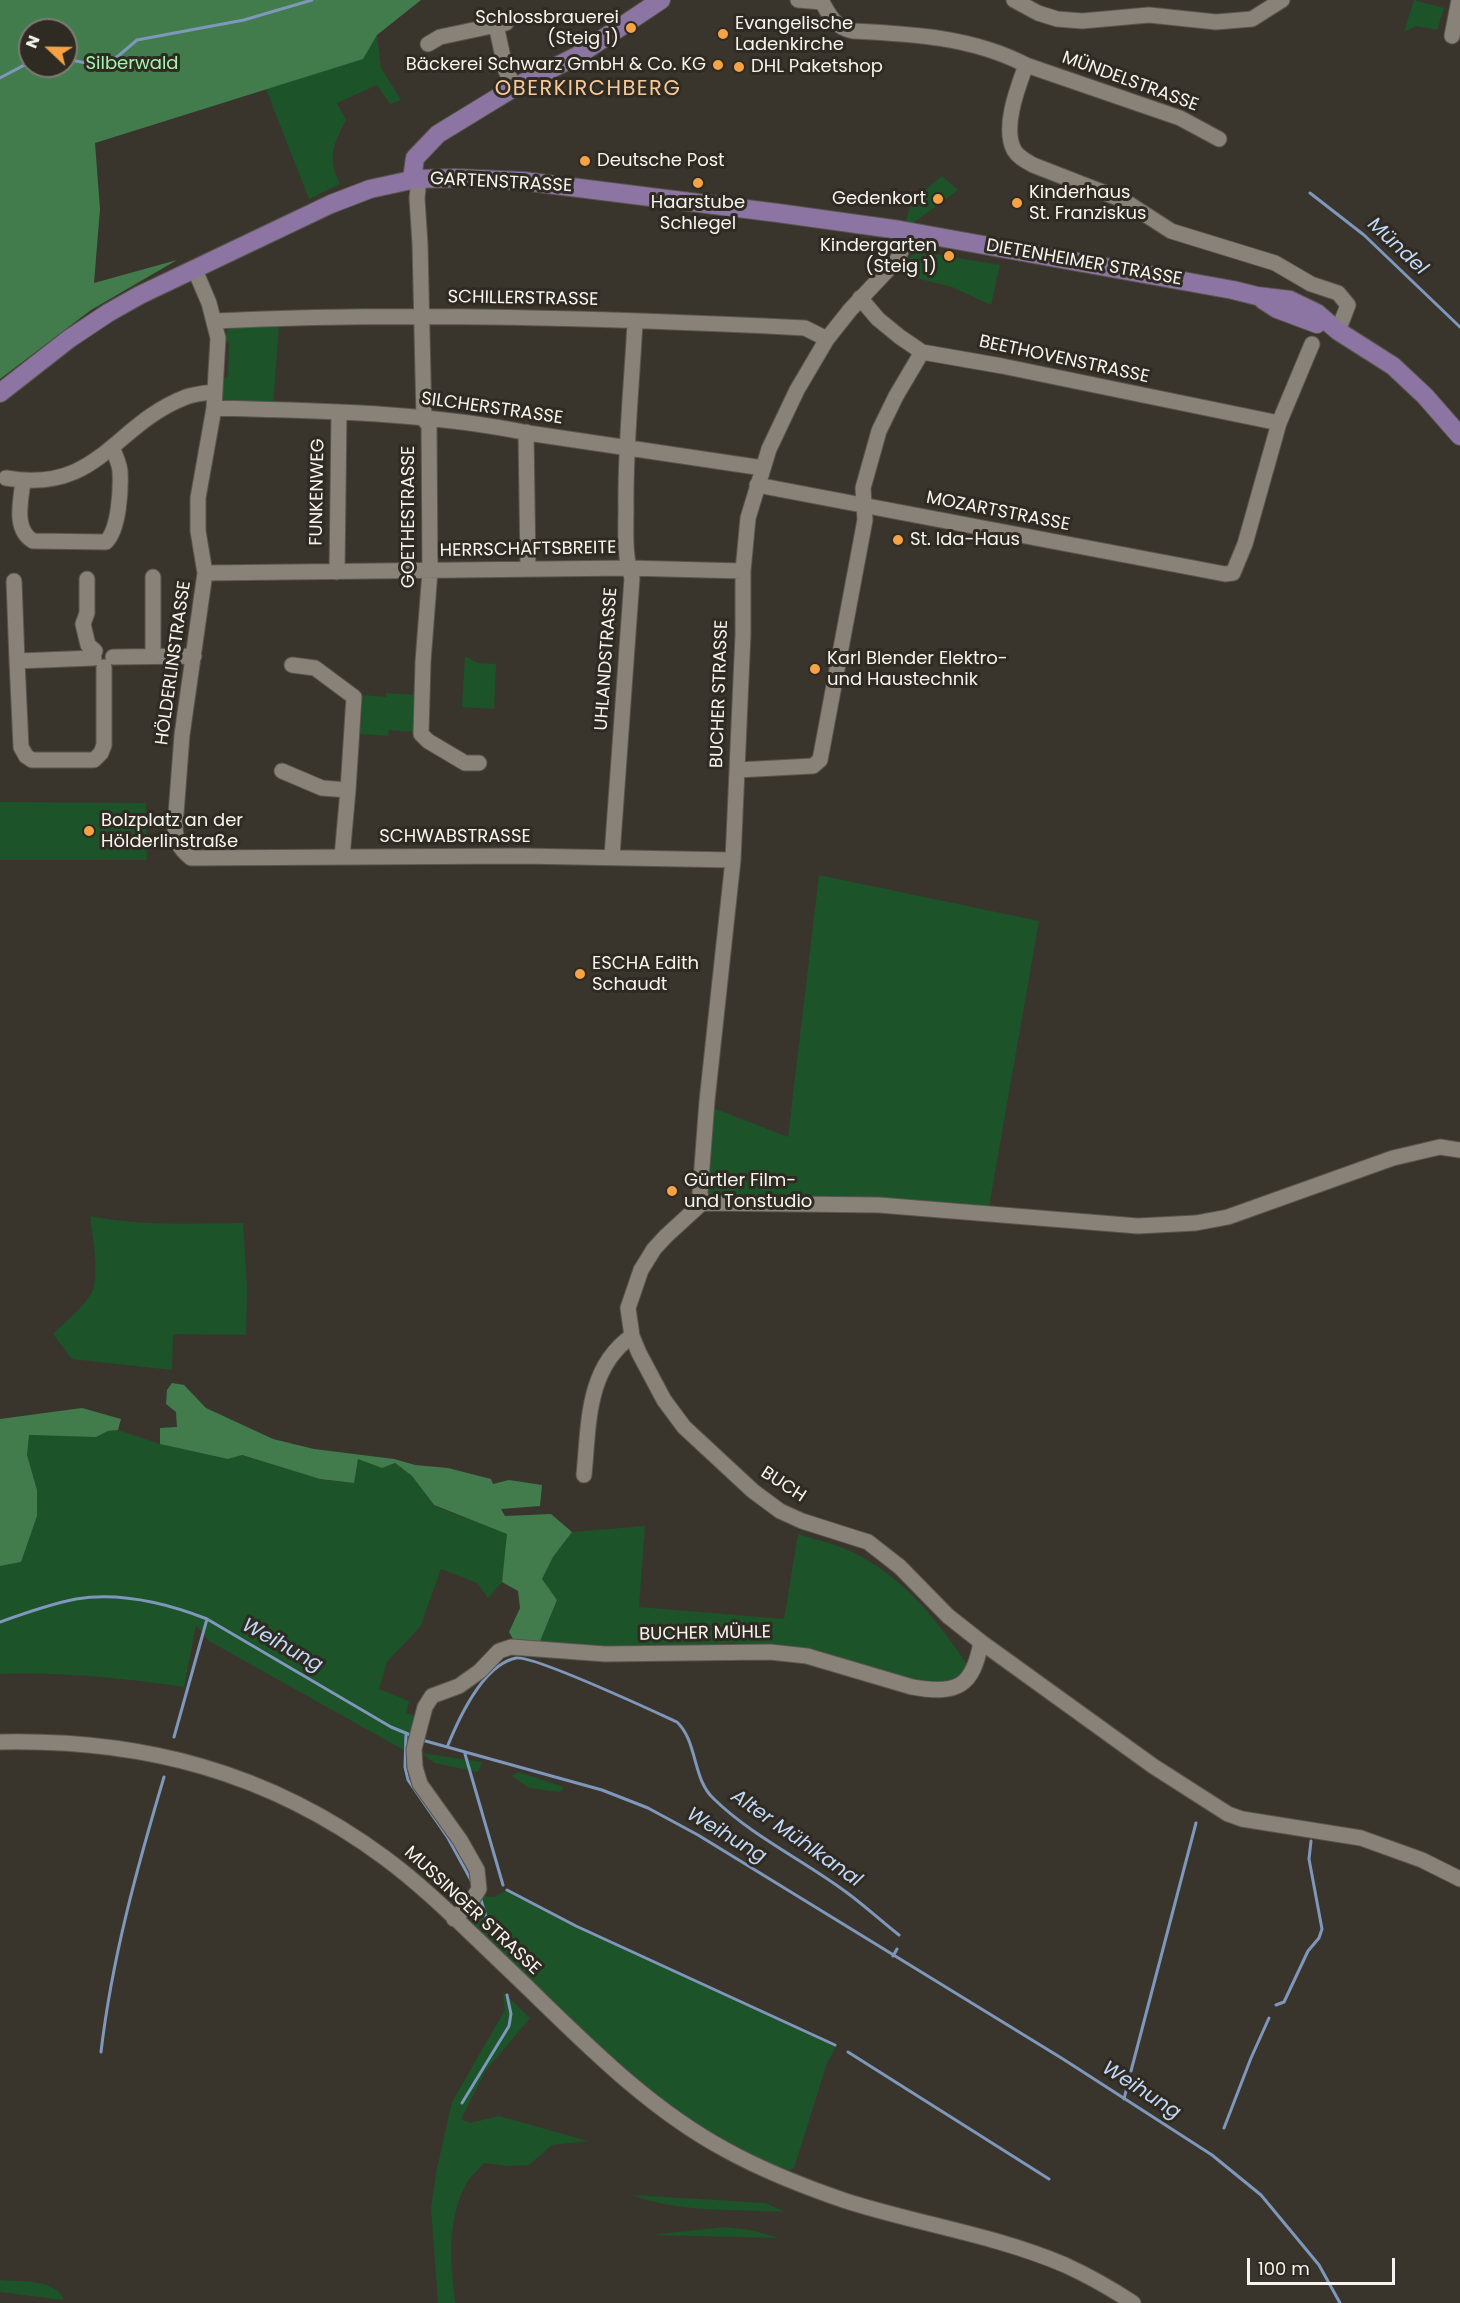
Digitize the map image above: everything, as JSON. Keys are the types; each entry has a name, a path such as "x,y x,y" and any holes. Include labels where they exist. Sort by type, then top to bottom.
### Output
{"main road":[{"path":"416,179 413,163 426,147 515,87 577,56 661,0"},
{"path":"426,147 429,165 447,178"},
{"name":"GARTENSTRASSE","path":"0,393 69,339 108,313 331,204 370,189 416,179 523,181 910,232"},
{"name":"DIETENHEIMER STRASSE","path":"910,232 1257,296 1290,300 1317,314 1338,331 1393,366 1425,396 1460,435"}],"street":[{"path":"798,0 825,1"},
{"path":"1014,0 1057,20 1082,21 1149,15 1216,22 1252,19 1282,0"},
{"path":"1452,36 1459,0"},
{"name":"MÜNDELSTRASSE","path":"825,1 834,23 842,28 853,31 936,36 1006,55 1026,65 1180,118 1219,140"},
{"path":"428,44 440,37 501,24 506,70 515,87"},
{"path":"1026,65 1015,96 1010,129 1014,149 1023,159 1123,200 1171,231 1275,263 1311,284 1338,293 1348,305 1338,331"},
{"name":"GOETHESTRASSE","path":"416,179 420,244 424,419 429,426 430,571 423,663 421,734 428,741 465,763 479,764"},
{"name":"BUCHER STRASSE","path":"702,1203 700,1193 707,1101 733,860 745,532 763,468 796,390 827,339 860,298 897,260 910,232"},
{"name":"HÖLDERLINSTRASSE","path":"181,849 176,839 175,827 182,735 205,573 198,531 198,498 213,400 218,338 215,321 195,270"},
{"name":"BEETHOVENSTRASSE","path":"860,298 878,319 922,352 1002,366 1279,423"},
{"name":"SCHILLERSTRASSE","path":"215,321 421,317 634,321 804,328 827,339"},
{"name":"UHLANDSTRASSE","path":"612,856 632,578 628,568 626,542 626,448 634,321"},
{"path":"1279,423 1312,344"},
{"path":"737,770 813,766 820,760 865,520 866,506 863,488 879,431 896,396 922,352"},
{"name":"SILCHERSTRASSE","path":"6,478 23,481 54,480 72,475 112,448 144,420 185,397 494,426 763,468"},
{"name":"FUNKENWEG","path":"336,572 339,412"},
{"name":"MOZARTSTRASSE","path":"757,485 1225,574 1233,573 1245,544 1279,423"},
{"path":"526,432 528,569"},
{"path":"23,481 20,525 26,537 33,541 106,542 112,536 115,528 120,470 112,448"},
{"name":"HERRSCHAFTSBREITE","path":"205,573 628,568 743,571"},
{"path":"153,577 153,656"},
{"path":"14,581 21,747 26,756 32,760 94,760 101,753 104,745 102,658 88,645 83,624 87,613 87,579"},
{"path":"17,661 194,656"},
{"path":"292,665 315,668 354,697 342,857"},
{"path":"282,771 322,788 348,790"},
{"name":"SCHWABSTRASSE","path":"181,849 191,858 612,856 733,860"},
{"path":"702,1203 879,1205 1138,1226 1173,1225 1228,1216 1393,1158 1440,1148 1460,1150"},
{"name":"BUCH","path":"702,1203 666,1236 641,1270 628,1308 632,1336 639,1353 675,1417 753,1491 780,1511 802,1521 868,1542 900,1567 954,1621 981,1642"},
{"path":"584,1475 589,1419 596,1384 608,1360 622,1342 632,1336"},
{"path":"981,1642 1153,1766 1228,1814 1242,1819 1361,1838 1422,1860 1460,1879"},
{"name":"BUCHER MÜHLE","path":"454,1919 470,1903 479,1889 477,1870 460,1840 420,1784 414,1749 425,1707 432,1696 459,1686 480,1671 499,1651 511,1647 605,1654 770,1652 807,1656 929,1690 958,1686 968,1680 974,1669 981,1642"},
{"name":"MUSSINGER STRASSE","path":"0,1742 68,1742 118,1747 163,1755 246,1780 324,1818 361,1840 419,1885 602,2060 644,2096 724,2149 792,2181 848,2201 1027,2251 1064,2265 1134,2303"}],"green space":[{"name":"Silberwald","path":"0,0 421,0 377,35 363,59 95,143 100,209 94,283 177,260 91,310 0,379"},
{"path":"1414,0 1444,8 1437,30 1416,26 1404,32"},
{"path":"377,35 381,68 401,100 390,104 377,85 337,103 346,120 333,151 334,166 340,184 309,199 266,89 362,59"},
{"path":"942,176 958,190 913,223 906,221 911,202"},
{"path":"917,251 1000,265 991,305 952,287 892,272"},
{"path":"279,326 273,406 226,403 221,398 222,380 228,376 229,344 225,339 227,330 233,327"},
{"path":"465,656 478,663 496,664 494,709 462,707"},
{"path":"386,693 418,695 415,732 389,730 388,736 360,734 363,695 386,697"},
{"name":"Bolzplatz an der Hölderlinstraße","path":"0,802 146,803 147,860 0,860"},
{"path":"819,875 1039,921 988,1212 713,1202 703,1189 708,1106 788,1137"},
{"path":"90,1216 147,1223 243,1223 247,1288 246,1335 173,1334 172,1370 72,1359 53,1334 92,1292 95,1255"},
{"path":"172,1383 184,1385 206,1408 273,1439 314,1449 448,1468 491,1479 493,1484 509,1480 542,1485 540,1506 501,1509 505,1516 551,1514 572,1532 553,1557 542,1579 557,1600 538,1646 513,1639 509,1632 520,1608 518,1591 502,1582 507,1534 434,1505 412,1476 395,1463 382,1468 358,1459 354,1483 320,1479 242,1455 228,1459 160,1444 160,1428 177,1427 176,1412 166,1404 167,1390"},
{"path":"82,1408 121,1419 118,1430 108,1431 96,1437 29,1435 27,1455 37,1490 37,1516 21,1562 0,1566 0,1419"},
{"path":"118,1430 160,1444 228,1459 241,1455 320,1479 353,1483 358,1459 382,1468 394,1463 412,1476 434,1506 508,1534 502,1582 488,1598 477,1583 441,1569 420,1627 387,1662 379,1689 409,1701 406,1713 418,1717 409,1753 209,1641 196,1625 184,1687 92,1676 0,1674 0,1566 21,1562 37,1490 27,1455 28,1435 96,1437 108,1431"},
{"path":"645,1526 639,1607 784,1619 798,1534 843,1548 881,1569 930,1614 969,1668 963,1679 936,1686 822,1656 538,1646 557,1600 542,1579 553,1557 572,1532"},
{"path":"421,1753 482,1762 478,1772 435,1763"},
{"path":"518,1772 564,1787 560,1792 529,1788 512,1776"},
{"path":"505,1891 577,1927 836,2047 827,2063 794,2168 783,2172 754,2159 659,2101 473,1928 471,1914 482,1896 494,1897"},
{"path":"503,1992 530,2018 486,2070 461,2119 470,2123 499,2116 588,2141 552,2145 529,2165 509,2166 484,2163 466,2184 455,2213 451,2257 455,2303 438,2303 431,2208 436,2173 452,2102 505,2010"},
{"path":"632,2195 765,2203 785,2212 669,2205"},
{"path":"725,2227 751,2230 779,2238 650,2235"},
{"path":"0,2280 27,2281 46,2285 60,2293 64,2300 0,2292"}],"waterway":[{"path":"78,61 91,64 117,57 137,40 244,20 312,0"},
{"path":"0,78 18,68"},
{"name":"Mündel","path":"1310,193 1364,235 1460,327"},
{"name":"Weihung","path":"0,1622 57,1603 92,1597 142,1600 175,1608 207,1619 391,1727 413,1736"},
{"path":"174,1737 207,1619"},
{"name":"Alter Mühlkanal","path":"448,1745 466,1707 483,1681 504,1663 516,1658 545,1665 594,1685 677,1722 689,1740 702,1781 714,1799 745,1825 830,1880 899,1935"},
{"path":"406,1734 405,1767 408,1780 448,1838 472,1882"},
{"name":"Weihung","path":"422,1740 602,1790 648,1808 698,1835 1063,2059 1212,2155 1261,2195 1319,2265 1340,2303"},
{"path":"465,1754 503,1885"},
{"path":"101,2052 126,1913 164,1777"},
{"path":"1131,2071 1196,1823"},
{"path":"1276,2005 1284,2002 1308,1951 1319,1938 1322,1929 1309,1859 1311,1841"},
{"path":"507,1890 576,1926 835,2045"},
{"path":"481,1900 492,1937"},
{"name":"Weihung","path":"893,1956 897,1949"},
{"path":"462,2103 509,2026 511,2014 507,1995"},
{"path":"1224,2128 1269,2018"},
{"path":"848,2052 1049,2179"},
{"path":"1124,2099 1130,2075"}],"place":[{"name":"Schlossbrauerei (Steig 1)","path":"631,28"},
{"name":"Evangelische Ladenkirche","path":"723,34"},
{"name":"Bäckerei Schwarz GmbH & Co. KG","path":"718,65"},
{"name":"DHL Paketshop","path":"739,67"},
{"name":"Deutsche Post","path":"585,161"},
{"name":"Haarstube Schlegel","path":"698,183"},
{"name":"Gedenkort","path":"938,199"},
{"name":"Kinderhaus St. Franziskus","path":"1017,203"},
{"name":"Kindergarten (Steig 1)","path":"949,256"},
{"name":"St. Ida-Haus","path":"898,540"},
{"name":"Karl Blender Elektro- und Haustechnik","path":"815,669"},
{"name":"Bolzplatz an der Hölderlinstraße","path":"89,831"},
{"name":"ESCHA Edith Schaudt","path":"580,974"},
{"name":"Gürtler Film- und Tonstudio","path":"672,1191"}],"district":[{"name":"OBERKIRCHBERG","path":"588,90"}]}
